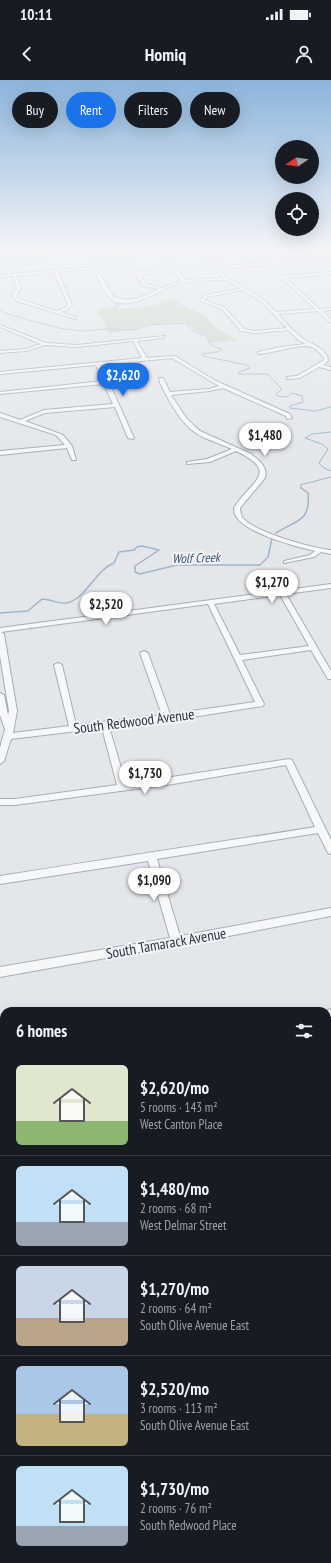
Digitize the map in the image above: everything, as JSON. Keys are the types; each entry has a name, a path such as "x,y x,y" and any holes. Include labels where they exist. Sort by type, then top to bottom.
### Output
{"street":[{"path":"231,317 241,329 246,331 290,329"},
{"path":"279,317 302,341 320,350 326,357 326,361 298,377 289,378"},
{"path":"0,326 45,344 77,346 163,338"},
{"path":"134,341 145,359"},
{"path":"0,352 26,350 45,344"},
{"path":"260,353 275,349 310,345"},
{"path":"0,373 145,359 176,358 181,363 224,386 288,415 289,418"},
{"path":"98,364 131,438"},
{"path":"319,365 331,369"},
{"path":"161,379 181,417 192,429 206,437 236,449 253,458 261,468 263,473 260,481 239,504 237,512 242,521 256,529 300,546 319,551 331,552"},
{"path":"0,393 106,382"},
{"path":"168,394 209,390 224,386"},
{"path":"21,421 44,412 117,405"},
{"path":"0,415 58,434 69,446 74,459"},
{"path":"0,453 69,446"},
{"path":"189,463 208,461 236,449"},
{"path":"286,562 312,556 319,551"},
{"path":"0,630 331,586"},
{"path":"282,593 331,677"},
{"path":"210,602 238,658 314,648"},
{"path":"0,634 13,711 9,732 0,761"},
{"path":"144,653 167,718"},
{"name":"South Redwood Avenue","path":"9,732 26,736 73,728 167,718 260,704 238,658"},
{"path":"58,665 73,728"},
{"path":"0,695 9,732"},
{"path":"105,725 122,787"},
{"path":"0,802 15,802 289,762 331,850"},
{"path":"0,880 152,857 321,828"},
{"path":"152,857 176,941"},
{"name":"South Tamarack Avenue","path":"0,972 331,912"}],"green space":[{"path":"101,317 206,317 215,327 236,340 211,343 206,335 195,331 188,323 183,322 140,326 134,329 109,334"}],"waterway":[{"name":"Wolf Creek","path":"19,317 58,328 83,331 106,329 134,330 148,325 188,323 188,326 194,332 205,335 211,345 222,349 217,352 202,354 203,356 247,365 250,368 239,372 238,374 267,374 282,389 276,394 278,396 287,397 292,393 302,396 303,402 290,406 290,408 315,411 331,407"},
{"name":"Wolf Creek","path":"331,432 312,434 305,438 322,444 328,449 319,463 324,468 331,471"},
{"name":"Wolf Creek","path":"302,489 300,485 331,477"},
{"name":"Wolf Creek","path":"276,533 301,519 307,510 308,493 302,489"},
{"name":"Wolf Creek","path":"0,613 28,611 42,599 61,603 71,602 78,598 101,572 114,563 119,552 134,550 137,547 142,546 159,550 135,566 135,572 140,574 177,565 260,565 268,557 272,538"}]}
